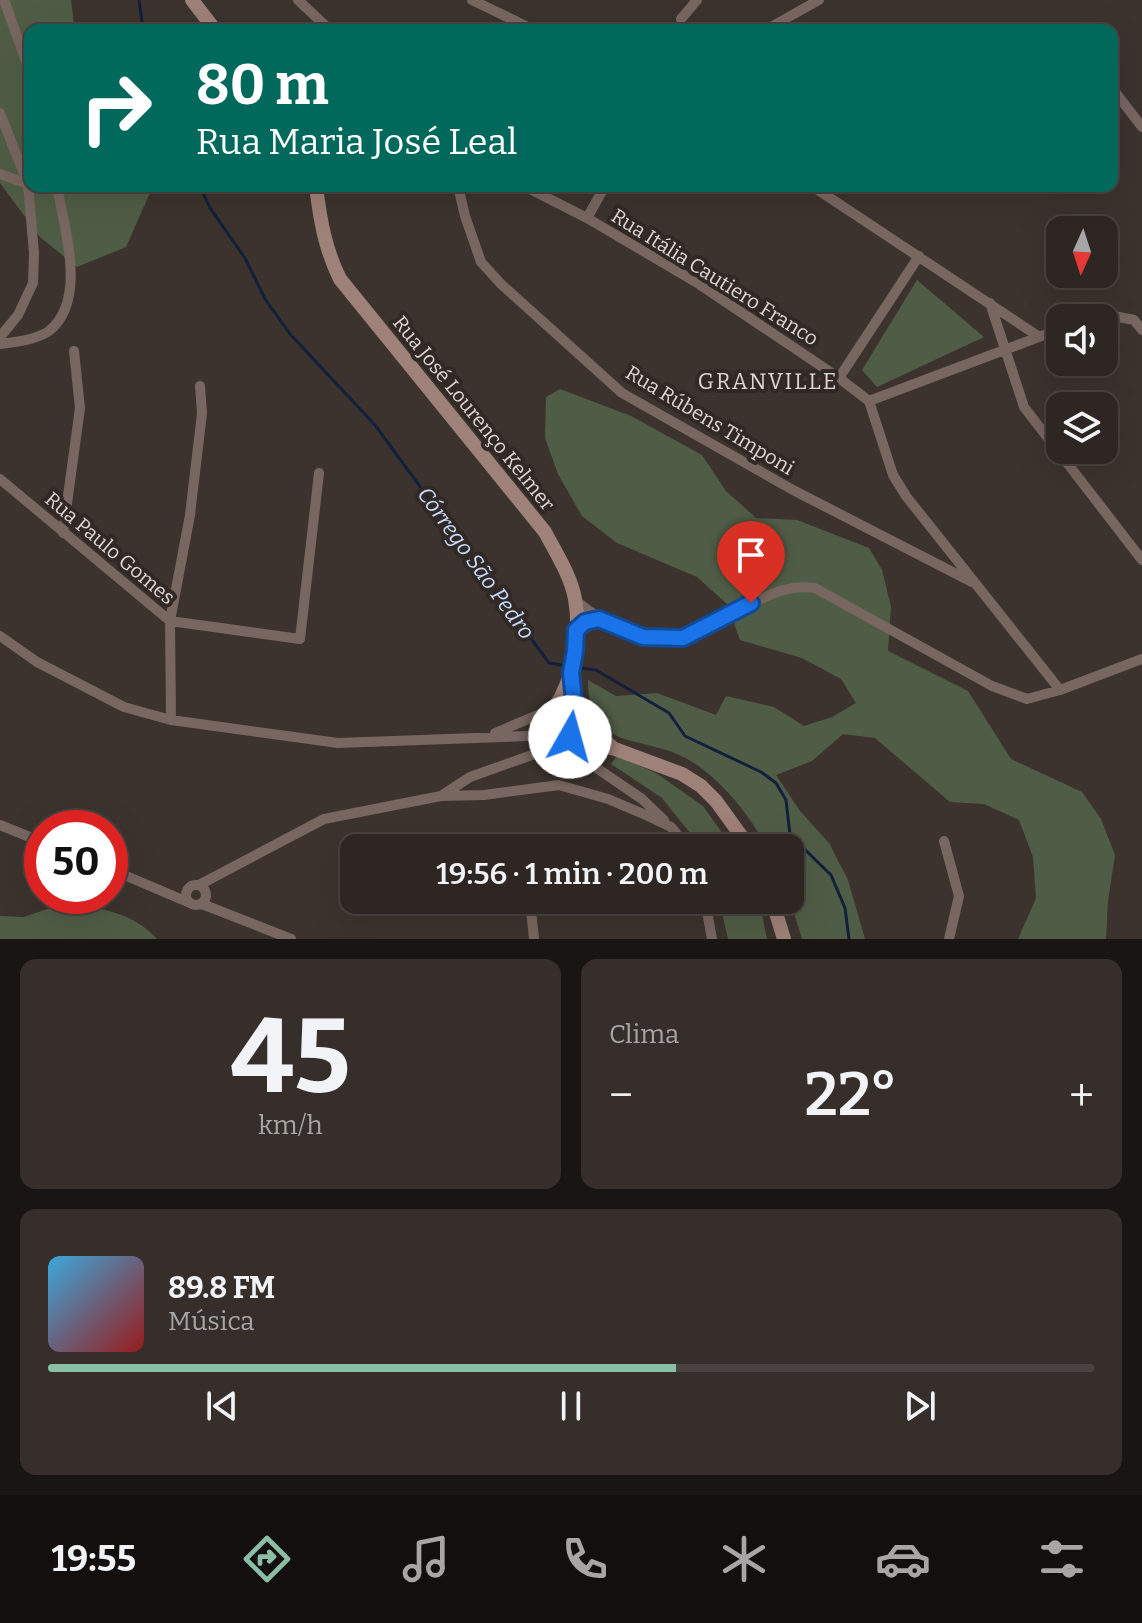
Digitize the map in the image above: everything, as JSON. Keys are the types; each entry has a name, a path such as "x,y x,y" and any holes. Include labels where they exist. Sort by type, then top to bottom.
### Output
{"main road":[{"path":"192,0 210,24"},
{"name":"Rua José Lourenço Kelmer","path":"317,192 328,255 340,279 545,532 561,561 576,601 576,630 571,673 554,708"},
{"name":"Rua José Lourenço Kelmer","path":"571,673 578,714"},
{"path":"615,749 565,705 554,708 547,720 562,737 615,749 682,774 701,786 716,801 740,834"},
{"path":"562,737 579,729 578,714"},
{"path":"776,914 784,939"}],"street":[{"path":"4,0 24,55"},
{"path":"298,0 324,24"},
{"path":"472,0 522,24"},
{"path":"681,19 697,0"},
{"path":"776,24 819,0"},
{"path":"1118,96 1142,127"},
{"path":"0,113 24,174"},
{"path":"0,174 24,183"},
{"path":"0,337 18,315 33,283 34,253 29,192"},
{"path":"0,344 47,333 62,317 69,301 72,270 58,192"},
{"name":"Rua Rúbens Timponi","path":"459,192 481,262 501,284 622,393 793,490 976,585"},
{"name":"Rua Itália Cautiero Franco","path":"536,192 587,218 699,284 869,401"},
{"path":"587,218 602,192"},
{"path":"821,192 1038,336"},
{"path":"839,378 919,256"},
{"path":"990,303 1024,407 1142,560"},
{"path":"1118,317 1134,320 1142,330"},
{"path":"1046,333 869,401 893,475 906,496 1060,690"},
{"path":"63,533 80,408 74,351"},
{"path":"171,720 170,621 190,515 202,413 200,386"},
{"name":"Rua Paulo Gomes","path":"0,479 170,621 300,639 319,473"},
{"path":"576,601 599,619 643,637 683,638 773,592 794,586 815,588 992,686 1027,699 1142,659"},
{"path":"576,630 585,622 599,619"},
{"path":"0,636 37,662 124,707 171,720 338,743 562,737"},
{"path":"485,737 554,708"},
{"path":"441,796 470,777 546,750 562,737"},
{"path":"562,737 579,756 642,799 677,834"},
{"path":"190,903 186,894 194,887 324,819 441,796 484,795 559,785 608,799 671,827"},
{"path":"0,825 24,835"},
{"path":"944,841 959,896 949,939"},
{"path":"128,876 196,906 202,904 291,939"},
{"path":"150,885 194,887 207,893 202,904"},
{"path":"531,914 534,939"},
{"path":"708,914 712,939"}],"green space":[{"path":"0,0 71,0 74,24 24,24 24,192 150,192 126,247 77,267 40,237 0,183"},
{"path":"917,280 984,337 877,387 862,370"},
{"path":"560,389 631,416 702,455 726,491 756,518 797,520 869,548 882,570 891,607 888,651 968,691 1011,759 1082,792 1101,819 1115,855 1106,939 1018,939 1036,898 1033,857 1019,820 984,804 950,802 875,738 843,734 812,761 776,775 800,811 829,843 848,880 865,939 802,939 794,914 804,914 804,834 759,834 734,799 701,768 671,752 621,738 608,731 597,720 590,704 588,680 616,696 657,693 716,715 726,696 774,707 804,726 832,717 856,703 841,679 802,658 740,640 727,604 697,577 617,543 582,516 558,474 545,438 546,397"},
{"path":"617,756 656,773 703,806 723,834 691,834 662,798 611,764"},
{"path":"33,914 118,914 148,930 157,939 0,939 0,916 24,917"},
{"path":"722,914 762,914 767,939 728,939"}],"waterway":[{"name":"Córrego São Pedro","path":"139,0 143,24"},
{"name":"Córrego São Pedro","path":"203,192 210,208 245,258 265,299 290,334 375,425 549,663 568,666"},
{"name":"Córrego São Pedro","path":"575,667 596,670 669,713 685,736 761,772 776,783 786,800 790,835 831,875 845,908 849,939"}],"district":[{"name":"GRANVILLE","path":"768,381"}],"route":[{"path":"570,737 581,724 575,709 571,673 576,630 585,622 599,619 643,637 683,638 751,603"}]}
